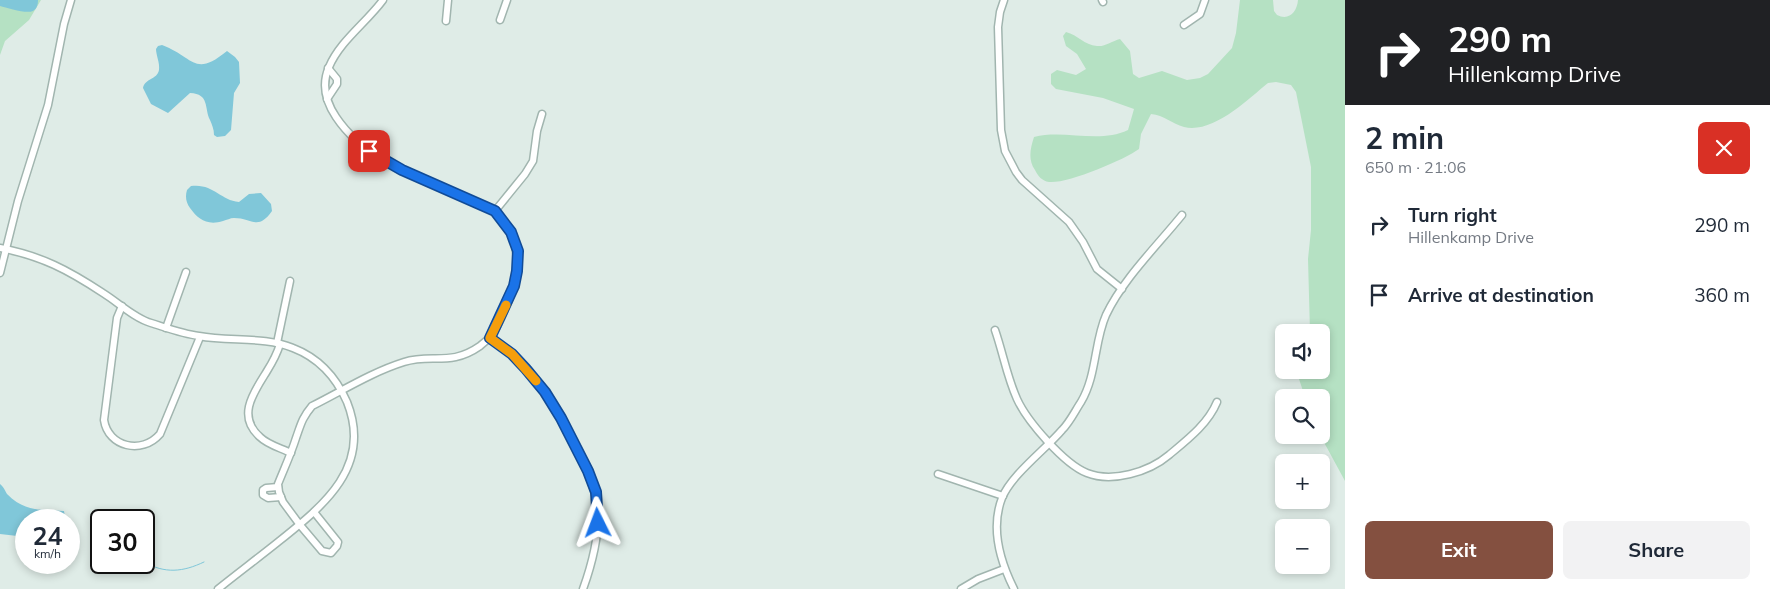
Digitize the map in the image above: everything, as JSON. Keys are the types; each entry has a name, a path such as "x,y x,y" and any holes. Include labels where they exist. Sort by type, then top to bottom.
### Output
{"street":[{"path":"0,273 3,249 48,105 64,24 71,0"},
{"path":"314,512 338,542 331,553 322,551 300,525 281,497 278,487 300,422 306,413 312,406 404,362 419,359 452,359 468,354 490,338 514,286 518,261 518,251 511,232 495,211 402,170 380,158 359,144 344,129 329,106 325,85 328,68 341,47 383,0"},
{"path":"446,20 448,0"},
{"path":"500,20 507,0"},
{"path":"1004,0 998,27 1001,130 1005,151 1022,180 1069,222 1098,269 1122,289"},
{"path":"1184,25 1200,14 1205,0"},
{"path":"327,98 337,84 337,79 328,68"},
{"path":"495,211 533,161 537,131 542,114"},
{"path":"1014,589 1004,569 996,532 1003,496 1014,481 1063,429 1082,399 1094,367 1096,350 1106,316 1122,289 1182,216"},
{"path":"3,249 28,255 68,270 141,319 166,328 200,337 279,343 308,355 323,366 342,391 352,416 354,431 352,459 340,484 300,525 218,589"},
{"path":"166,328 186,272"},
{"path":"290,281 276,356 254,390 249,402 248,414 252,427 260,438 291,452"},
{"path":"122,306 117,318 104,420 107,430 112,437 123,444 137,447 144,446 155,440 160,434 200,337"},
{"path":"996,330 1017,399 1030,420 1049,443 1070,462 1087,473 1104,476 1141,472 1160,463 1212,414 1217,402"},
{"path":"490,338 512,354 545,392 561,418 588,471 596,492 598,512 594,558 583,589"},
{"path":"938,474 1003,496"},
{"path":"278,487 266,488 263,490 263,495 268,498 281,497"},
{"path":"961,589 978,579 1004,569"}],"green space":[{"path":"0,0 41,0 29,20 5,41 0,55"},
{"path":"1240,0 1273,0 1274,11 1277,15 1285,17 1294,12 1298,0 1345,0 1345,481 1325,444 1330,444 1330,389 1302,389 1299,379 1330,379 1330,324 1310,324 1308,259 1311,230 1311,167 1296,92 1291,85 1276,82 1268,83 1218,121 1195,128 1184,127 1151,114 1141,134 1139,149 1109,165 1069,179 1057,182 1044,181 1037,174 1031,162 1034,137 1057,134 1105,136 1117,134 1128,130 1134,109 1103,98 1056,89 1051,84 1051,74 1057,70 1076,75 1086,69 1077,54 1066,46 1063,36 1066,32 1088,44 1097,46 1106,45 1120,39 1130,51 1133,74 1139,78 1162,71 1187,80 1200,78 1208,74 1232,48"}],"water":[{"path":"0,0 38,0 34,10 26,12 0,6"},
{"path":"162,45 194,63 207,63 227,51 239,62 240,83 234,93 231,130 225,136 217,137 214,135 204,99 201,96 190,93 168,113 151,104 143,88 146,82 158,73 156,49"},
{"path":"191,186 211,189 232,201 239,202 249,194 261,193 271,204 272,211 263,221 259,222 231,218 212,223 208,222 196,215 188,204 186,193"},
{"path":"0,484 14,500 34,509 15,509 15,536 0,534"}],"waterway":[{"path":"155,567 167,570 181,570 204,562"}],"slow traffic":[{"path":"506,305 490,338 512,354 536,381"}],"route":[{"path":"369,151 402,170 495,211 511,232 518,251 517,271 514,286 490,338 512,354 526,369 545,392 561,418 588,471 596,492 598,523"}]}
